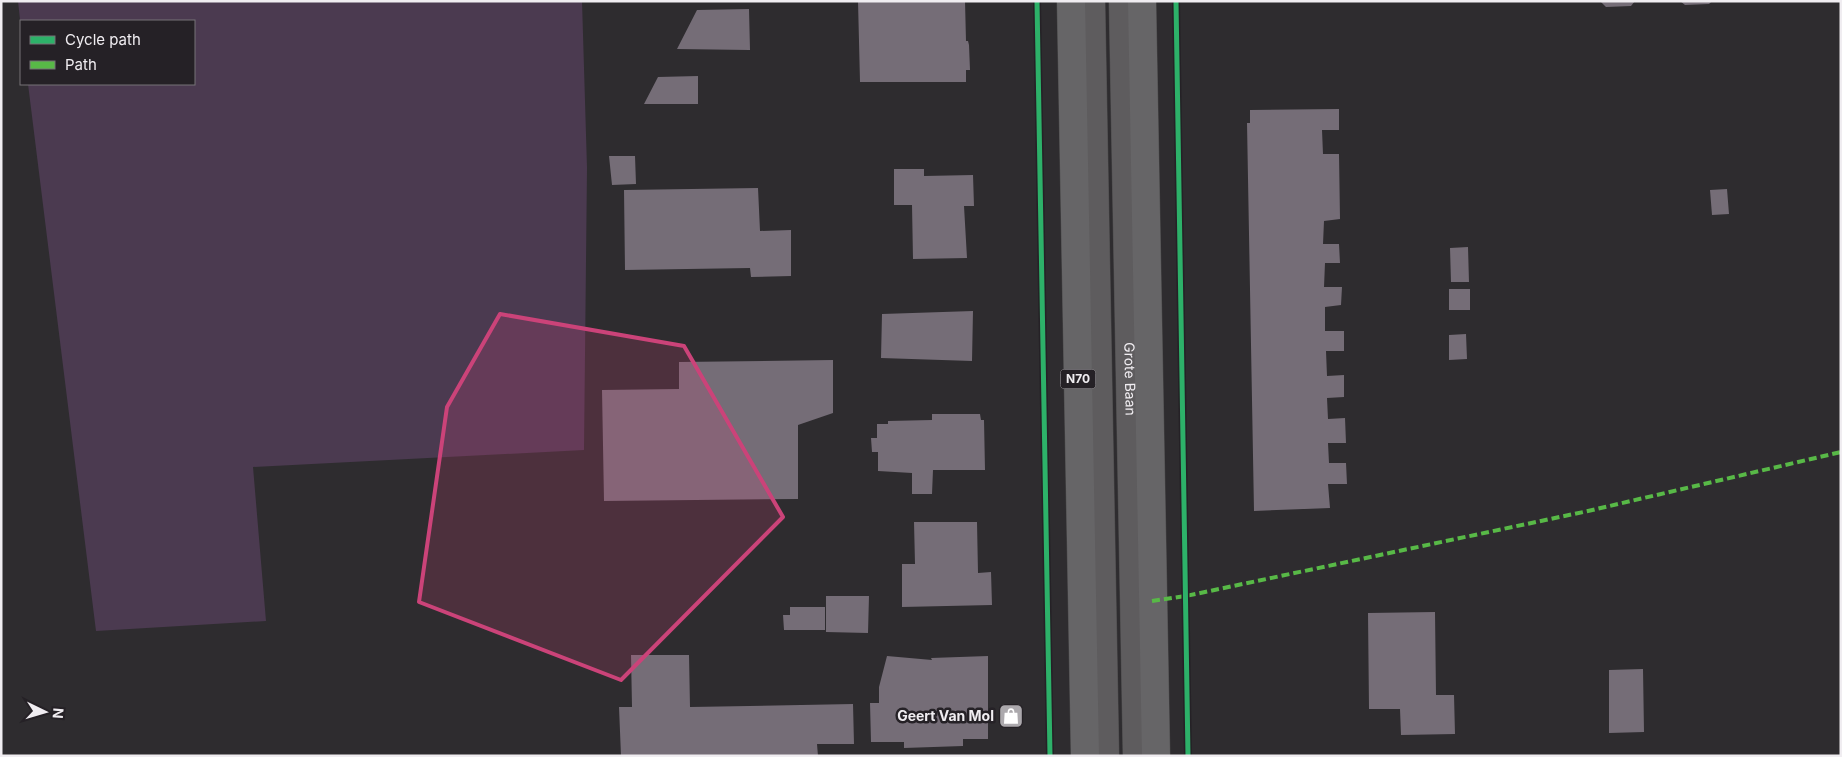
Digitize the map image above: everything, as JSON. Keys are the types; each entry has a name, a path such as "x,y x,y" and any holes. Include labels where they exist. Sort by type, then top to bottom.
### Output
{"main road":[{"name":"N70","path":"1071,1 1085,756"},
{"name":"Grote Baan","path":"1142,1 1156,756"}],"lane":[{"path":"1091,1 1104,756"},
{"name":"Grote Baan","path":"1123,1 1137,756"}],"highlighted area":[{"path":"500,314 684,346 783,517 621,680 419,602 447,407"}],"shaded area":[{"path":"18,1 582,1 587,168 584,450 253,467 266,621 96,631 28,85 195,85 195,20 20,20"}],"building":[{"path":"858,1 965,1 966,41 968,41 969,45 970,70 966,70 966,82 860,82"},
{"path":"1600,1 1635,1 1631,6 1606,7"},
{"path":"1680,1 1712,1 1709,4 1685,5"},
{"path":"749,9 750,50 677,49 697,10"},
{"path":"698,76 698,104 644,104 658,77"},
{"path":"1339,109 1339,130 1322,130 1323,154 1339,154 1340,219 1324,221 1323,244 1339,244 1340,263 1325,263 1324,287 1342,287 1341,305 1325,307 1325,331 1344,331 1344,351 1326,351 1327,376 1344,375 1344,397 1327,398 1328,419 1345,418 1346,443 1328,443 1329,463 1346,463 1347,484 1328,484 1330,508 1254,511 1247,123 1250,123 1250,110"},
{"path":"609,156 635,156 636,184 612,185"},
{"path":"894,169 924,169 924,176 973,175 974,206 964,206 967,258 913,259 912,205 894,205"},
{"path":"758,188 760,231 791,230 791,276 751,277 750,268 625,270 624,190"},
{"path":"1727,189 1729,214 1712,215 1710,190"},
{"path":"1468,247 1469,282 1451,282 1450,248"},
{"path":"1449,289 1470,289 1470,310 1449,310"},
{"path":"973,311 972,361 881,358 882,314"},
{"path":"1466,334 1467,359 1449,360 1449,335"},
{"path":"833,360 833,413 798,425 798,499 604,501 602,390 679,389 679,362"},
{"path":"932,414 980,414 981,420 984,420 985,470 933,470 932,494 912,494 912,473 878,471 878,452 872,452 871,438 877,438 877,424 888,424 888,421 932,420"},
{"path":"914,522 977,522 978,573 991,572 992,605 902,607 902,564 915,564"},
{"path":"826,596 869,596 868,633 826,632"},
{"path":"790,607 825,607 825,630 784,630 783,615 790,615"},
{"path":"1435,612 1436,695 1454,695 1455,734 1401,735 1400,709 1369,709 1368,613"},
{"path":"631,655 689,655 690,707 853,704 854,744 817,744 818,756 621,756 619,707 632,707"},
{"path":"887,656 932,660 931,658 988,656 988,739 963,739 963,746 904,748 904,742 871,742 870,703 879,703 879,687"},
{"path":"1643,669 1644,732 1609,733 1609,670"}],"marked path":[{"path":"1152,601 1186,596 1588,511 1841,452"}],"cycle path":[{"path":"1037,1 1050,756"},
{"path":"1176,1 1188,756"}],"place":[{"name":"Geert Van Mol","path":"1011,716"}]}
